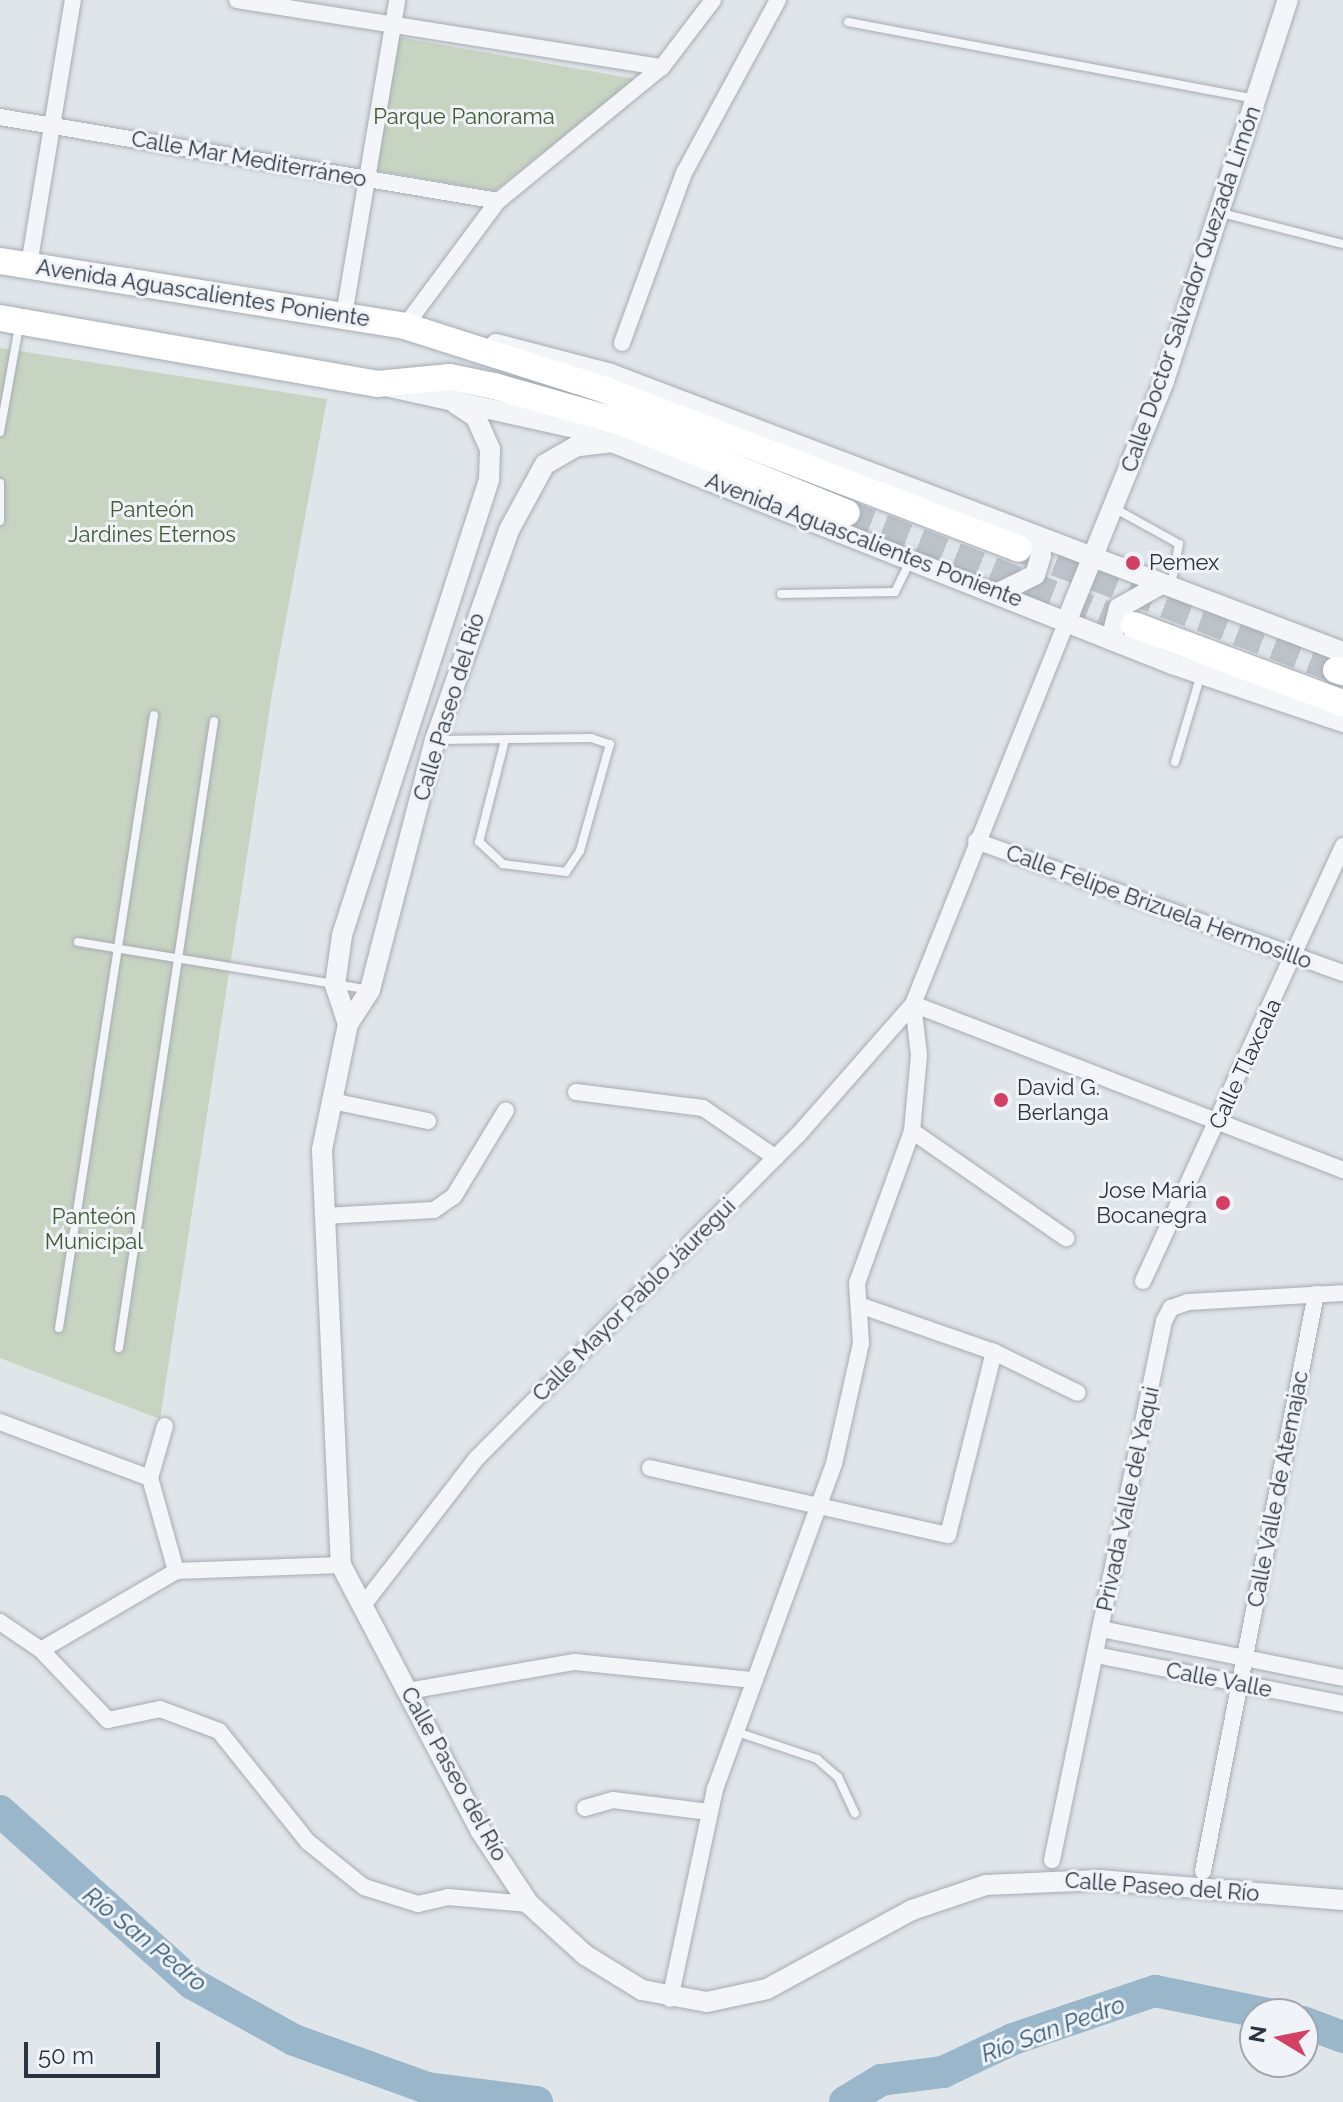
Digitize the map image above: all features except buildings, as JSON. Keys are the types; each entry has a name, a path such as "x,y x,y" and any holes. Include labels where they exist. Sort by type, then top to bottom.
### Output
{"main road":[{"name":"Avenida Aguascalientes Poniente","path":"0,261 405,326 605,390 1027,543"},
{"name":"Avenida Aguascalientes Poniente","path":"10,320 377,384 450,377 596,413 847,513"},
{"path":"1134,625 1343,703"}],"street":[{"path":"29,265 73,0"},
{"path":"237,0 662,67"},
{"path":"344,315 397,0"},
{"path":"405,326 498,201 662,67 713,0"},
{"path":"622,343 684,173 778,0"},
{"name":"Calle Doctor Salvador Quezada Limón","path":"1067,620 1114,508 1222,213 1288,0"},
{"name":"Calle Mar Mediterráneo","path":"0,117 498,201"},
{"name":"Avenida Aguascalientes Poniente","path":"377,384 613,442 1111,640 1343,722"},
{"name":"Calle Paseo del Río","path":"348,1024 335,985 342,935 388,780 489,479 490,449 476,417 450,401"},
{"name":"Calle Paseo del Río","path":"613,442 575,447 545,464 528,489 435,740 370,990 348,1024 322,1150 341,1565 480,1830 529,1904 614,1976 670,1999 707,2002 767,1989 912,1910 986,1885 1099,1880 1343,1900"},
{"path":"998,593 1035,575 1041,555 1027,543"},
{"name":"Avenida Aguascalientes Poniente","path":"1027,543 1093,561 1164,588 1341,665"},
{"path":"1111,640 1119,608 1164,588"},
{"path":"670,1999 709,1812 733,1730 822,1507 861,1343 857,1283 912,1131 919,1055 913,1004 1067,620"},
{"name":"Calle Felipe Brizuela Hermosillo","path":"976,841 1343,973"},
{"name":"Calle Tlaxcala","path":"1143,1281 1296,955 1343,846"},
{"path":"913,1004 1343,1170"},
{"name":"Calle Mayor Pablo Jáuregui","path":"364,1604 476,1459 776,1158 913,1004"},
{"path":"576,1092 703,1108 776,1158"},
{"path":"332,1101 428,1121"},
{"path":"324,1216 434,1210 454,1196 506,1110"},
{"path":"912,1131 1066,1238"},
{"name":"Privada Valle del Yaqui","path":"1052,1860 1171,1308 1343,1293"},
{"name":"Calle Valle de Atemajac","path":"1203,1871 1316,1294"},
{"path":"859,1305 994,1352 1078,1393"},
{"path":"650,1468 952,1533 994,1352"},
{"path":"0,1422 150,1478"},
{"path":"165,1426 150,1478 176,1571"},
{"path":"41,1650 176,1571 341,1565"},
{"path":"0,1622 41,1650 108,1720 160,1709 219,1731 308,1842 364,1887 418,1904 448,1897 529,1904"},
{"name":"Calle Valle","path":"1101,1629 1343,1678"},
{"name":"Calle Valle","path":"1096,1655 1343,1704"},
{"path":"408,1691 575,1662 751,1680"},
{"path":"585,1808 613,1800 709,1812"}],"lane":[{"path":"848,22 1257,99"},
{"path":"1222,213 1343,244"},
{"path":"0,432 10,320"},
{"path":"0,483 0,521"},
{"path":"1114,508 1179,544 1164,588"},
{"path":"781,594 895,592 911,558"},
{"path":"1175,762 1201,673"},
{"path":"59,1328 154,715"},
{"path":"119,1348 214,721"},
{"path":"435,740 504,744 591,738 610,744 580,851 566,872 503,864 479,842 504,744"},
{"path":"78,942 370,990"},
{"path":"733,1730 817,1759 838,1777 855,1813"}],"green space":[{"name":"Parque Panorama","path":"398,37 635,79 495,191 373,170"},
{"path":"0,348 327,399 272,694 160,1419 0,1358"}],"waterway":[{"name":"Río San Pedro","path":"0,1811 193,1984 294,2040 427,2088 537,2102"},
{"name":"Río San Pedro","path":"845,2102 881,2080 943,2072 1013,2039 1155,1991 1239,2008"},
{"name":"Río San Pedro","path":"1319,2028 1343,2037"}],"tunnel":[{"path":"847,513 1134,625"},
{"path":"1019,549 1336,670"}],"place":[{"name":"Pemex","path":"1133,563"},
{"name":"David G. Berlanga","path":"1001,1100"},
{"name":"Jose Maria Bocanegra","path":"1223,1203"}],"park label":[{"name":"Panteón Jardines Eternos","path":"152,522"},
{"name":"Panteón Municipal","path":"94,1228"}]}
